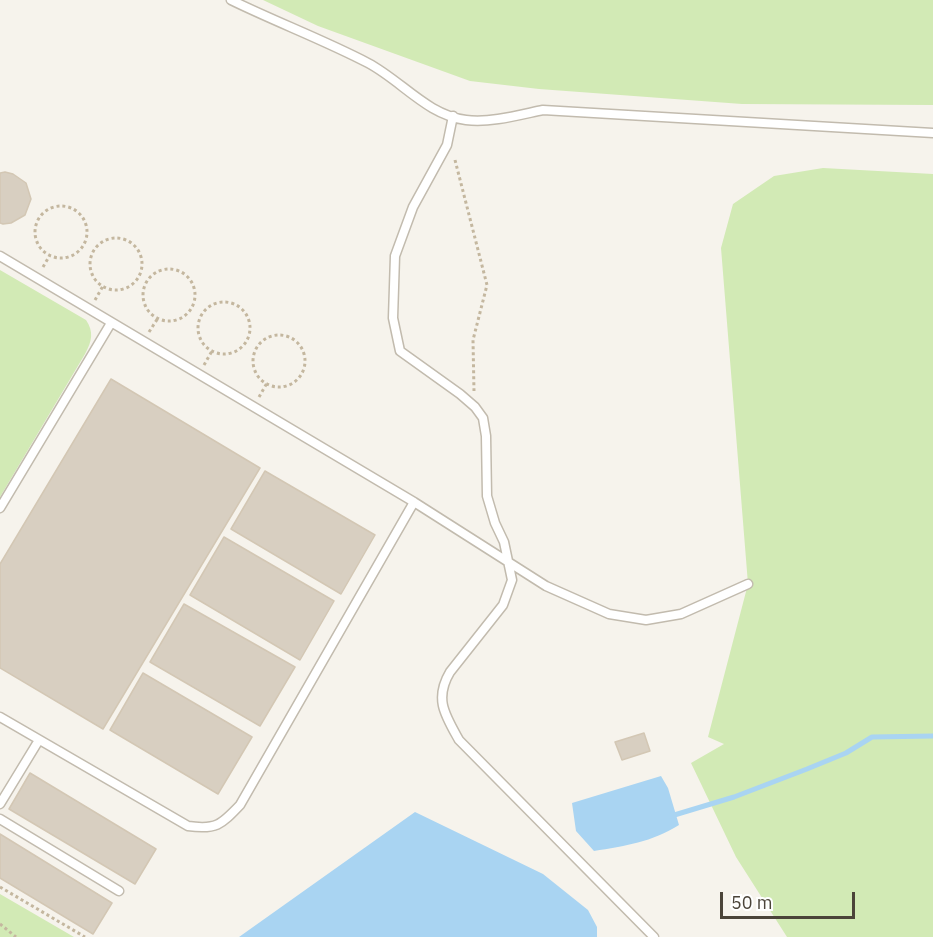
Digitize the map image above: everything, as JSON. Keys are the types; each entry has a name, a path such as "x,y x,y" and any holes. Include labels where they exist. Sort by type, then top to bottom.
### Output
{"lane":[{"path":"231,0 369,63 400,83 422,102 444,114 465,120 543,110 933,133"},
{"path":"453,116 447,145 413,207 395,256 393,318 400,351 460,394 475,407 483,418 486,436 487,496 509,562 512,580 503,605 444,682 442,695 444,711 459,740 654,937"},
{"path":"0,256 414,502 546,586 609,614 646,620 681,614 748,584"},
{"path":"0,508 111,323"},
{"path":"0,717 188,826 204,829 222,824 240,805 414,502"},
{"path":"0,804 39,740"},
{"path":"0,819 119,891"}],"path":[{"path":"447,145 455,161 487,285 473,340 475,407"},
{"path":"61,206 76,211 86,224 86,232 81,248 74,253 58,257 43,250 38,244 35,226 44,212 52,207 61,206"},
{"path":"116,238 131,243 137,249 141,265 136,280 129,285 113,289 98,283 93,275 90,258 99,243 116,238"},
{"path":"169,269 177,270 190,280 195,296 189,311 183,317 167,321 151,314 144,298 144,290 153,275 169,269"},
{"path":"224,302 240,308 245,314 250,329 244,344 230,353 222,354 214,352 201,340 198,332 199,323 208,308 224,302"},
{"path":"279,335 287,336 300,346 304,362 298,377 292,382 276,386 261,380 253,364 253,355 262,340 279,335"},
{"path":"0,887 85,937"},
{"path":"0,926 16,937"}],"green space":[{"path":"263,0 933,0 933,105 742,104 539,89 470,81 318,26"},
{"path":"823,168 933,174 933,937 787,937 736,857 691,763 724,744 708,737 748,584 721,248 733,204 774,176"},
{"path":"0,270 86,320 91,337 85,354 0,497"},
{"path":"0,894 74,937 0,937"}],"water":[{"path":"661,776 668,788 679,825 648,839 594,851 576,831 572,803"},
{"path":"415,812 543,874 588,910 597,927 597,937 239,937"}],"building":[{"path":"0,173 13,174 26,183 31,199 25,215 11,223 3,224 0,223"},
{"path":"111,379 260,468 103,729 0,668 0,564"},
{"path":"265,471 375,535 341,594 231,529"},
{"path":"224,537 334,601 300,660 190,595"},
{"path":"184,604 295,667 260,726 150,662"},
{"path":"143,673 252,737 218,794 110,730"},
{"path":"644,733 650,751 622,760 615,742"},
{"path":"30,773 156,849 135,884 9,809"},
{"path":"0,834 112,903 93,934 0,878"}],"waterway":[{"path":"671,816 734,797 807,769 846,753 872,737 933,736"}]}
